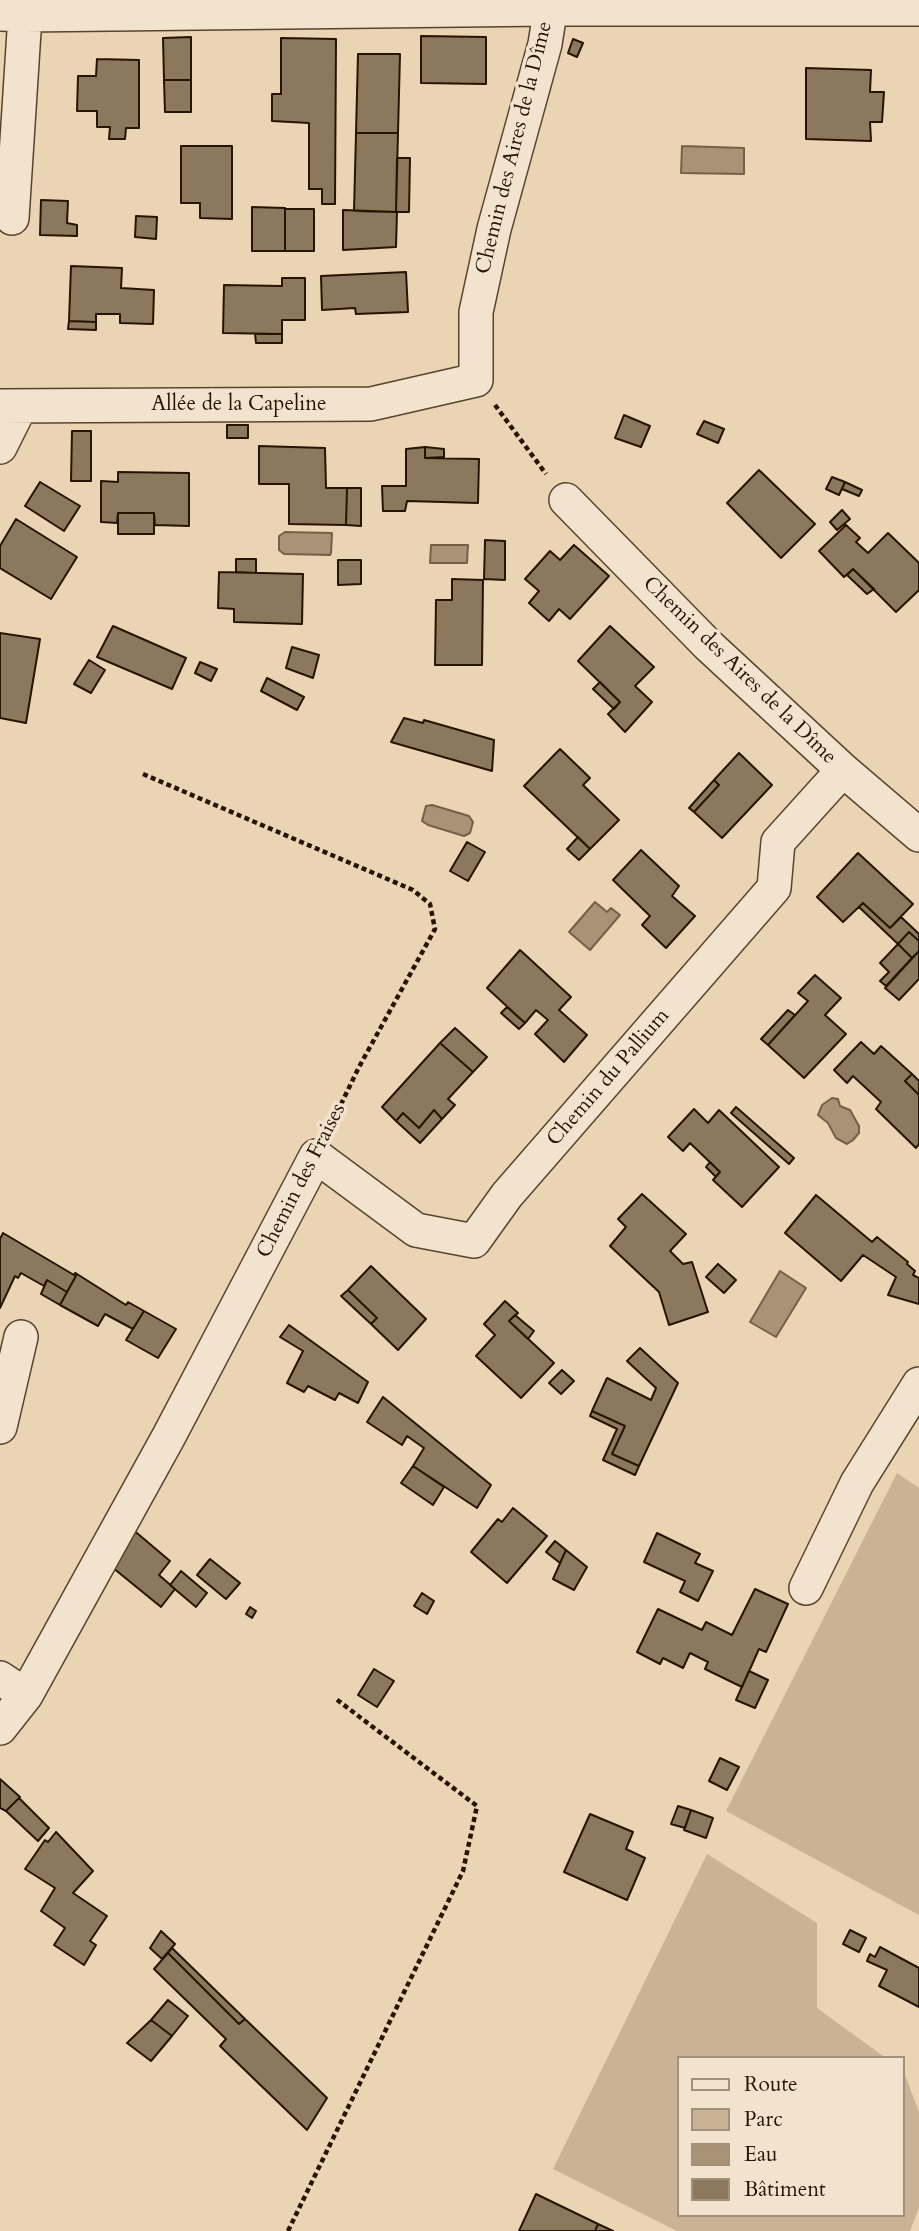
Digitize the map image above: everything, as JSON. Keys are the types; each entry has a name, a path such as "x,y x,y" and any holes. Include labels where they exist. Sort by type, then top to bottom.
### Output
{"street":[{"path":"12,218 17,10 550,5 919,9"},
{"name":"Chemin des Aires de la Dîme","path":"476,380 476,312 494,229 545,44 550,5"},
{"name":"Allée de la Capeline","path":"10,407 371,404 476,380"},
{"path":"0,447 10,407"},
{"name":"Chemin des Aires de la Dîme","path":"566,500 708,645 843,770 919,835"},
{"name":"Chemin du Pallium","path":"316,1156 416,1230 474,1241 507,1195 774,888 778,842 843,770"},
{"name":"Chemin des Fraises","path":"0,1728 13,1687 169,1436 316,1156"},
{"path":"0,1427 21,1337"},
{"path":"806,1588 857,1483 919,1384"}],"path":[{"path":"476,380 566,500"},
{"name":"Chemin des Fraises","path":"143,774 413,890 430,904 435,929 359,1067 316,1156"},
{"path":"288,2231 463,1871 477,1806 336,1699"}],"green space":[{"path":"897,1473 919,1488 919,1915 726,1811"},
{"path":"707,1854 817,1923 817,2008 883,2056 678,2056 678,2217 905,2217 905,2075 919,2112 919,2208 910,2231 677,2231 553,2169"}],"water":[{"path":"682,146 744,148 744,174 681,173"},
{"path":"285,532 332,533 331,553 284,554 279,550 279,536"},
{"path":"431,545 468,545 467,563 430,563"},
{"path":"432,805 469,816 473,822 470,833 464,836 422,821 426,806"},
{"path":"595,902 607,912 611,908 620,915 590,950 569,932"},
{"path":"832,1098 838,1099 840,1106 850,1110 859,1126 859,1133 847,1144 836,1138 828,1123 818,1115 822,1105"},
{"path":"780,1271 806,1288 776,1337 750,1322"}],"building":[{"path":"421,36 486,37 486,84 421,83"},
{"path":"191,37 191,80 164,80 163,38"},
{"path":"281,38 336,39 335,204 322,204 322,189 309,189 309,123 272,121 272,94 281,94"},
{"path":"573,39 583,43 577,57 568,53"},
{"path":"358,54 400,54 398,133 356,133"},
{"path":"97,59 139,60 139,128 126,128 125,139 109,139 110,127 97,127 97,111 77,111 78,76 96,76"},
{"path":"806,68 871,70 870,92 884,92 882,122 870,122 871,141 806,139"},
{"path":"164,80 191,80 191,112 165,112"},
{"path":"356,133 398,133 396,212 354,211"},
{"path":"181,146 232,146 232,219 200,218 200,203 181,203"},
{"path":"397,158 410,158 409,212 396,212"},
{"path":"41,200 68,201 67,223 77,225 77,236 40,235"},
{"path":"252,207 285,208 285,251 252,251"},
{"path":"285,209 314,209 314,251 285,251"},
{"path":"343,210 397,212 396,247 343,250"},
{"path":"136,216 157,217 156,239 135,237"},
{"path":"71,266 122,268 121,288 154,290 153,324 120,323 120,314 96,314 96,322 69,321"},
{"path":"406,272 408,312 356,314 355,308 322,310 321,276"},
{"path":"282,278 305,278 305,320 282,320 282,334 223,333 224,285 282,286"},
{"path":"69,321 96,322 96,330 68,329"},
{"path":"255,334 282,334 282,343 256,343"},
{"path":"624,415 650,426 641,447 615,438"},
{"path":"704,421 724,429 718,443 697,434"},
{"path":"227,425 248,425 248,438 227,438"},
{"path":"72,431 91,431 91,481 71,481"},
{"path":"259,446 325,448 326,488 347,488 346,525 289,524 289,484 259,484"},
{"path":"425,447 425,458 479,459 478,503 407,501 405,511 383,511 382,486 406,486 406,449"},
{"path":"425,447 444,449 444,457 425,458"},
{"path":"759,470 815,524 781,558 727,503"},
{"path":"118,472 189,473 189,526 155,525 154,513 118,513 117,523 101,522 101,481 118,482"},
{"path":"832,477 845,482 839,495 826,489"},
{"path":"40,482 80,506 64,531 25,506"},
{"path":"845,482 862,490 859,496 842,489"},
{"path":"347,488 361,488 361,526 346,525"},
{"path":"842,510 850,519 837,530 830,522"},
{"path":"118,513 154,513 154,534 118,534"},
{"path":"16,519 77,557 51,599 0,568 0,546"},
{"path":"846,525 860,538 856,542 868,553 888,533 919,563 919,590 896,612 853,569 844,577 819,551"},
{"path":"485,540 505,541 505,580 484,579"},
{"path":"574,545 609,576 570,619 559,609 549,621 529,603 539,591 525,579 550,551 560,560"},
{"path":"236,559 256,559 256,573 236,572"},
{"path":"338,560 361,560 361,584 338,585"},
{"path":"853,569 874,589 867,594 847,575"},
{"path":"219,572 303,574 302,624 234,622 234,609 218,608"},
{"path":"452,579 483,580 482,665 435,665 436,600 452,600"},
{"path":"113,626 186,658 172,689 97,657"},
{"path":"610,626 654,667 635,686 652,702 625,732 608,714 620,702 578,661"},
{"path":"0,633 40,639 26,723 0,718"},
{"path":"292,647 319,655 313,678 286,668"},
{"path":"89,660 105,670 91,693 74,684"},
{"path":"200,662 217,669 211,681 195,673"},
{"path":"267,678 304,697 297,710 261,691"},
{"path":"600,682 620,702 614,709 593,689"},
{"path":"404,718 423,723 424,720 494,740 492,771 391,742"},
{"path":"560,749 590,778 583,785 619,820 590,849 524,786"},
{"path":"739,753 772,785 722,838 694,812 719,785 714,780"},
{"path":"714,780 719,785 694,812 689,808"},
{"path":"578,837 590,849 579,860 567,849"},
{"path":"467,842 485,852 468,881 450,871"},
{"path":"641,850 679,886 672,896 695,916 666,948 642,925 650,916 613,880"},
{"path":"858,853 913,904 890,928 863,903 843,922 817,897"},
{"path":"863,903 890,928 901,917 919,934 919,941 909,932 898,944 859,907"},
{"path":"909,932 919,941 919,951 912,958 898,944"},
{"path":"898,944 912,958 886,986 880,981 889,972 880,963"},
{"path":"520,950 571,997 559,1010 587,1035 564,1062 535,1034 548,1020 536,1010 525,1023 487,988"},
{"path":"919,951 919,979 899,1000 885,988"},
{"path":"815,975 841,998 825,1015 846,1034 804,1078 768,1045 808,1001 798,993"},
{"path":"507,1007 525,1023 519,1029 501,1013"},
{"path":"788,1010 795,1015 768,1045 761,1039"},
{"path":"455,1028 487,1057 473,1072 440,1043"},
{"path":"861,1042 874,1054 881,1046 912,1074 905,1081 919,1095 919,1144 916,1148 876,1109 881,1102 853,1076 847,1083 834,1070"},
{"path":"440,1043 473,1072 448,1099 455,1105 442,1119 434,1110 419,1128 403,1113 396,1121 382,1107"},
{"path":"912,1074 919,1081 919,1095 905,1081"},
{"path":"736,1107 794,1158 789,1164 731,1113"},
{"path":"694,1109 708,1123 719,1110 779,1167 742,1207 713,1180 720,1172 690,1143 683,1151 668,1137"},
{"path":"434,1110 442,1119 420,1143 396,1121 403,1113 419,1128"},
{"path":"710,1162 720,1172 716,1177 706,1167"},
{"path":"642,1194 686,1234 670,1251 683,1264 692,1262 708,1312 669,1325 659,1292 610,1246 626,1227 618,1219"},
{"path":"816,1195 872,1242 877,1237 908,1262 915,1271 913,1275 919,1278 919,1304 888,1295 896,1277 863,1255 841,1281 785,1233"},
{"path":"3,1233 74,1275 77,1274 67,1292 47,1280 44,1286 21,1273 18,1278 15,1276 0,1308 0,1239"},
{"path":"718,1264 736,1280 724,1293 706,1277"},
{"path":"371,1266 426,1319 398,1350 371,1324 377,1318 348,1290"},
{"path":"77,1274 126,1305 128,1302 144,1311 133,1329 105,1314 98,1326 60,1305"},
{"path":"47,1280 67,1292 60,1305 41,1294"},
{"path":"348,1290 377,1318 371,1324 341,1296"},
{"path":"505,1301 518,1313 509,1321 554,1363 521,1398 476,1356 495,1335 484,1324"},
{"path":"144,1311 176,1329 158,1358 126,1340"},
{"path":"515,1315 534,1331 528,1339 509,1321"},
{"path":"289,1325 368,1382 358,1403 339,1393 335,1400 308,1386 304,1392 287,1383 303,1351 280,1337"},
{"path":"640,1348 678,1383 639,1466 612,1454 625,1426 592,1411 607,1378 651,1400 656,1388 627,1361"},
{"path":"562,1370 574,1381 561,1394 549,1383"},
{"path":"383,1397 491,1485 477,1508 413,1466 424,1448 407,1436 402,1445 367,1422"},
{"path":"592,1411 625,1426 612,1454 639,1466 635,1475 603,1460 617,1429 590,1416"},
{"path":"413,1466 444,1487 433,1505 401,1483"},
{"path":"513,1508 547,1536 507,1583 471,1552 498,1519 502,1522"},
{"path":"131,1528 170,1561 159,1575 175,1589 161,1607 107,1563"},
{"path":"657,1533 700,1554 695,1563 713,1571 698,1601 680,1592 685,1581 644,1562"},
{"path":"555,1541 566,1550 560,1563 546,1552"},
{"path":"566,1550 587,1567 574,1590 553,1579"},
{"path":"210,1559 240,1583 226,1599 197,1575"},
{"path":"181,1571 207,1593 196,1607 170,1585"},
{"path":"755,1589 788,1604 766,1652 759,1649 742,1687 705,1669 708,1662 690,1653 683,1668 663,1658 660,1664 637,1652 658,1609 702,1630 706,1622 732,1635"},
{"path":"422,1593 434,1601 427,1614 414,1606"},
{"path":"250,1607 256,1611 252,1618 246,1614"},
{"path":"374,1669 394,1681 377,1707 358,1695"},
{"path":"749,1671 768,1680 755,1708 736,1700"},
{"path":"720,1758 739,1767 727,1790 709,1781"},
{"path":"0,1779 20,1797 6,1811 0,1808"},
{"path":"19,1798 49,1828 38,1841 6,1811"},
{"path":"678,1806 691,1810 685,1828 671,1824"},
{"path":"691,1810 713,1818 706,1838 684,1830"},
{"path":"590,1814 633,1832 626,1849 645,1858 627,1900 564,1872"},
{"path":"56,1832 93,1871 73,1893 107,1916 90,1941 96,1945 84,1965 54,1945 65,1928 41,1911 55,1888 25,1869 45,1840 48,1842"},
{"path":"850,1930 866,1938 859,1952 843,1944"},
{"path":"161,1931 175,1944 162,1959 150,1948"},
{"path":"880,1947 919,1968 919,2007 879,1986 887,1970 867,1961 870,1954 875,1957"},
{"path":"172,1948 245,2019 239,2024 168,1953"},
{"path":"168,1953 239,2024 245,2019 327,2098 307,2130 220,2046 226,2039 154,1969"},
{"path":"168,2000 188,2016 172,2036 151,2020"},
{"path":"151,2020 172,2036 151,2061 127,2043"},
{"path":"536,2194 598,2224 595,2231 519,2231"},
{"path":"598,2224 613,2231 595,2231"}]}
